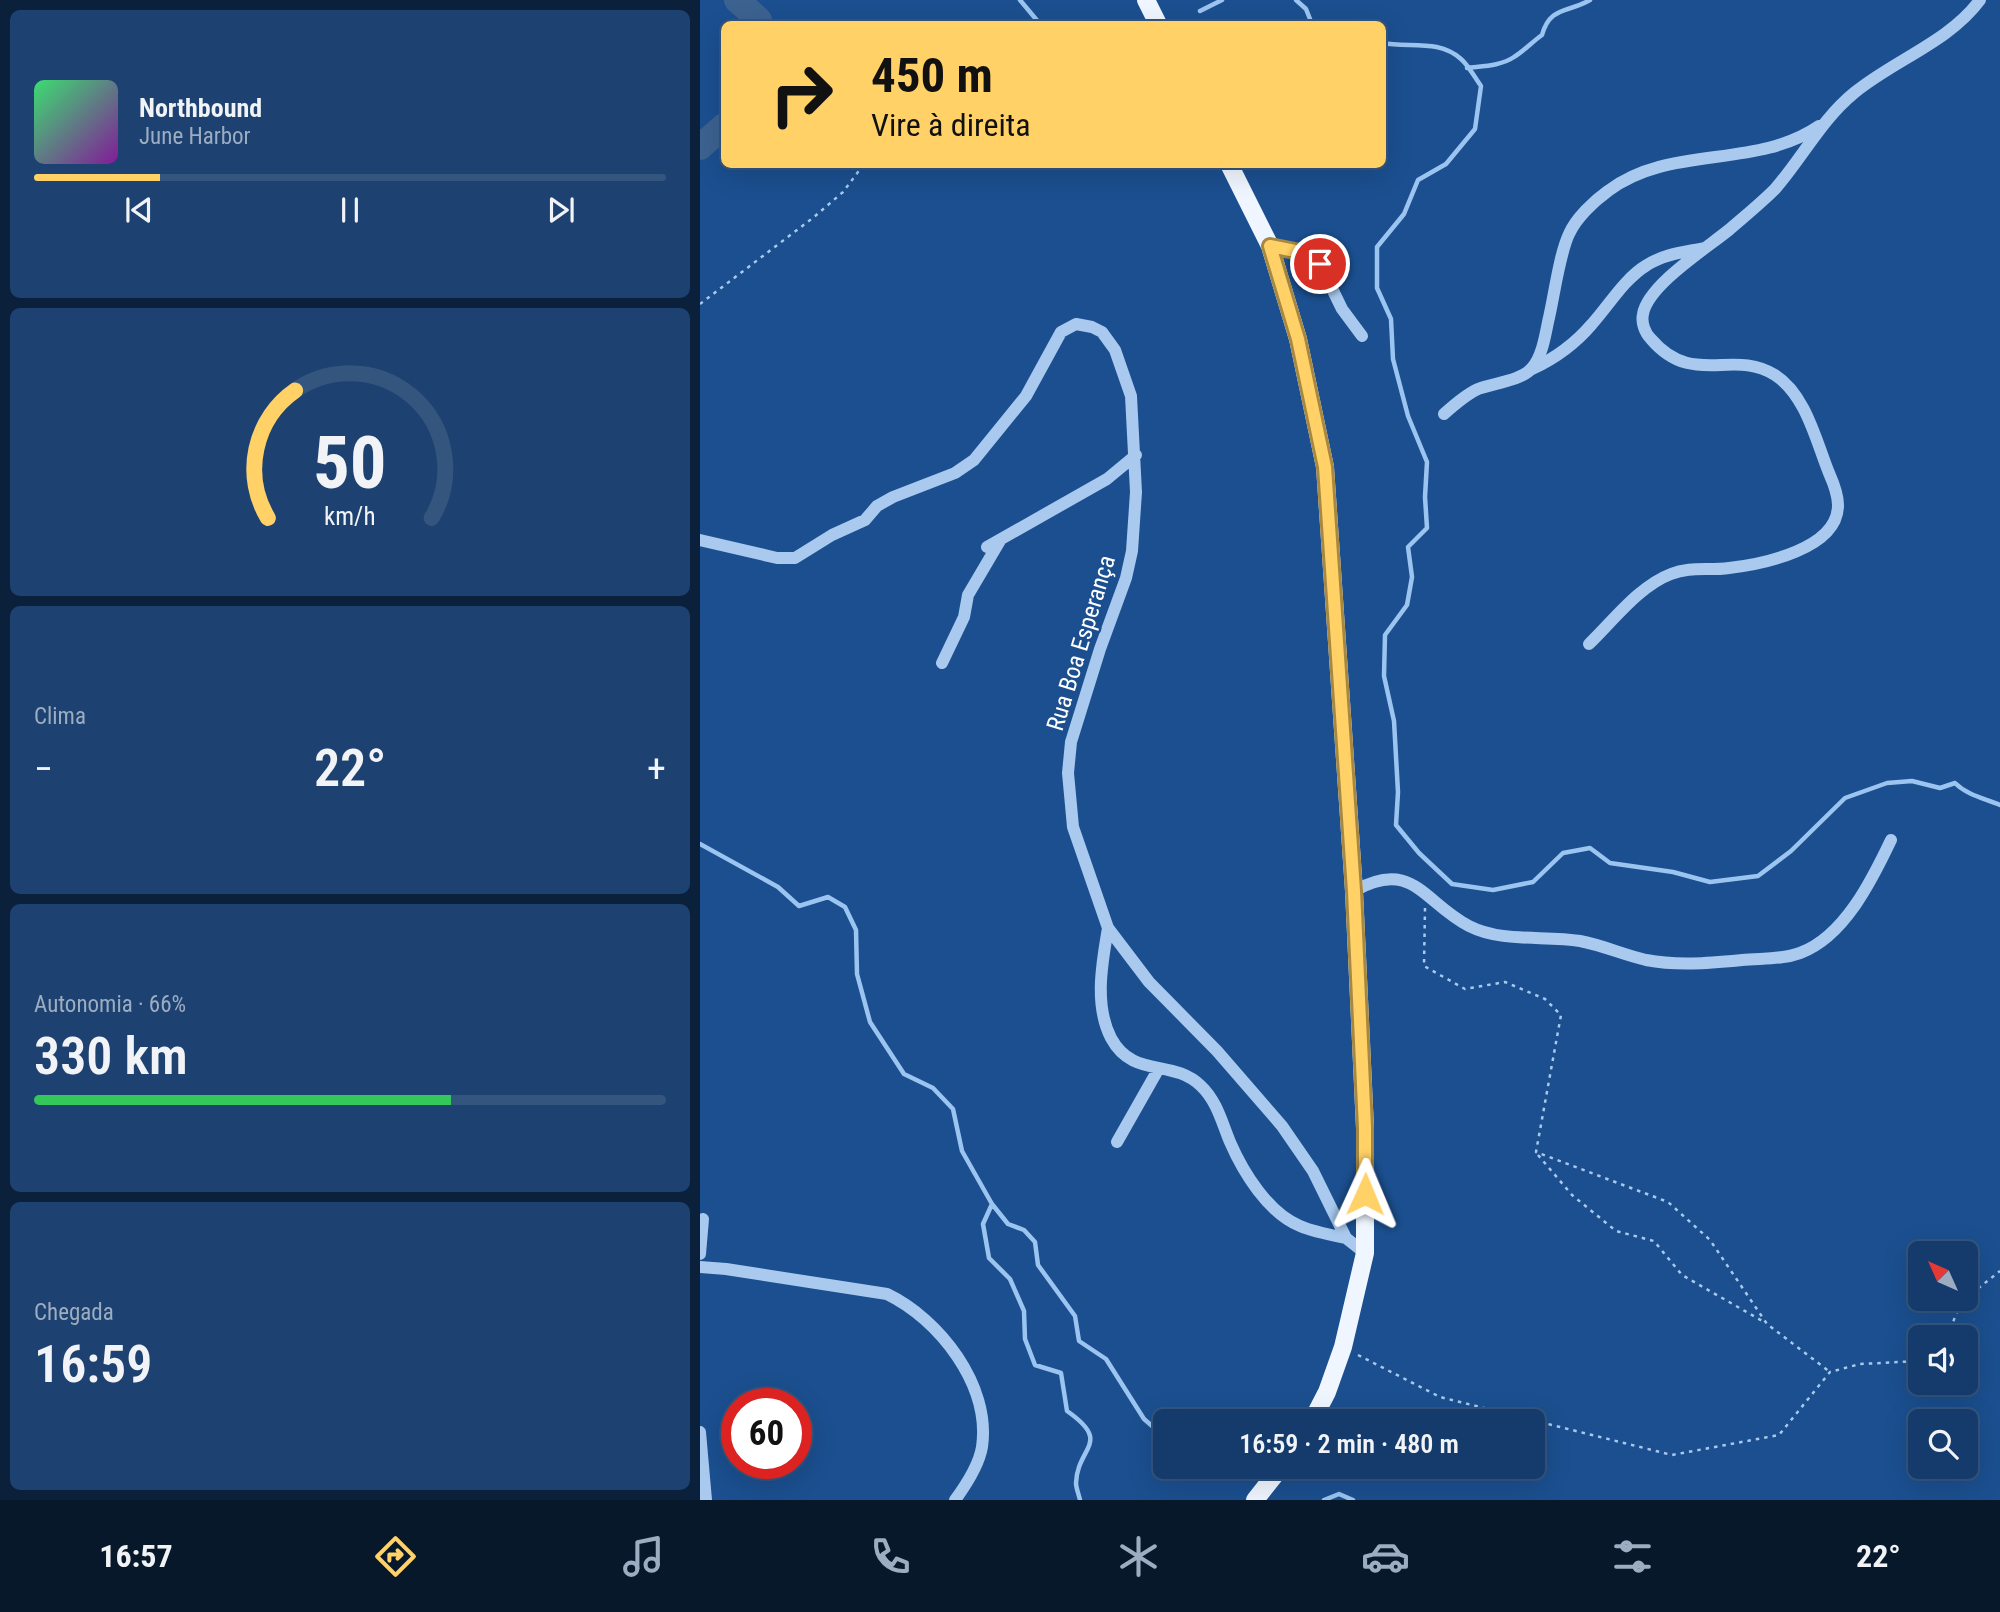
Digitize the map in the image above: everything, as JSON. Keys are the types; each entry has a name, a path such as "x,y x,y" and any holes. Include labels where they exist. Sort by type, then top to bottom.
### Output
{"main road":[{"path":"1147,0 1157,21"},
{"path":"1231,168 1270,246 1298,339 1325,467 1354,891 1365,1128 1365,1253 1343,1347 1318,1409"},
{"path":"1255,1500 1272,1479"}],"street":[{"path":"1589,644 1640,594 1667,575 1687,568 1730,568 1793,554 1817,541 1833,522 1839,505 1834,486 1806,415 1794,393 1776,376 1754,365 1706,367 1682,363 1661,351 1645,333 1642,316 1648,299 1665,280 1708,248 1774,189 1828,120 1853,93 1954,26 1980,0"},
{"path":"1532,369 1546,331 1569,233 1586,211 1607,191 1632,176 1659,165 1756,152 1788,143 1808,134 1828,120"},
{"path":"1270,246 1300,252 1320,264 1342,309 1362,337"},
{"path":"1444,414 1460,400 1478,390 1519,376 1552,359 1573,344 1592,325 1625,283 1646,265 1668,255 1708,248"},
{"name":"Rua Boa Esperança","path":"700,540 777,558 795,558 832,535 864,520 877,506 893,497 955,473 974,460 1035,383 1061,332 1076,324 1101,332 1115,350 1131,396 1136,455 1135,524 1126,578 1071,742 1068,773 1073,827 1108,928 1149,982 1217,1051 1282,1126 1313,1171 1346,1238 1365,1253"},
{"path":"987,547 1107,479 1136,455"},
{"path":"942,663 964,617 968,595 1001,540"},
{"path":"1354,891 1373,881 1406,880 1470,926 1489,932 1571,939 1645,960 1674,964 1776,958 1798,954 1819,944 1835,929 1870,884 1891,840"},
{"path":"1108,928 1101,982 1105,1022 1110,1035 1124,1055 1140,1065 1193,1079 1208,1093 1246,1172 1276,1210 1298,1226 1346,1238"},
{"path":"1117,1142 1158,1069"},
{"path":"700,1254 703,1219"},
{"path":"700,1267 887,1294 902,1301 929,1323 959,1357 974,1391 982,1421 980,1456 955,1500"},
{"path":"700,1432 706,1500"}],"path":[{"path":"700,304 814,217 843,192 861,168"},
{"path":"1425,895 1424,966 1465,989 1505,982 1545,999 1561,1015 1536,1153"},
{"path":"1536,1153 1668,1202 1710,1240 1767,1324"},
{"path":"1536,1153 1572,1195 1616,1231 1654,1241 1682,1275 1767,1324 1830,1372"},
{"path":"1952,1325 1961,1302 2000,1271"},
{"path":"1343,1347 1440,1397 1672,1455 1779,1434 1830,1372 1860,1364 1908,1362"}],"waterway":[{"path":"737,0 759,21"},
{"path":"1020,0 1038,21"},
{"path":"1200,11 1222,0"},
{"path":"1296,0 1306,9 1311,21"},
{"path":"1467,68 1509,60 1542,35 1545,26 1555,15 1590,0"},
{"path":"1386,43 1434,46 1452,53 1464,62 1481,86 1475,129 1446,164 1418,180 1404,214 1377,247 1377,288 1391,319 1393,359 1408,416 1427,462 1427,528 1408,547 1412,577 1407,605 1385,635 1384,676 1394,721 1398,792 1396,825 1419,853 1452,884 1493,890 1533,882 1563,853 1590,848 1610,863 1673,872 1710,882 1758,876 1791,851 1845,798 1887,783 1912,781 1940,788 1955,783 1970,793 2000,805"},
{"path":"700,147 721,129"},
{"path":"700,844 778,887 799,906 828,897 845,907 856,930 857,974 870,1022 904,1074 933,1088 953,1109 962,1151 992,1204 983,1224 989,1258 1010,1279 1024,1311 1025,1339 1035,1365 1061,1373 1067,1411 1088,1431 1089,1446 1081,1461 1076,1483 1080,1500"},
{"path":"992,1204 1008,1224 1024,1230 1035,1242 1038,1265 1075,1316 1079,1341 1106,1359 1144,1419 1153,1427"},
{"path":"1324,1500 1339,1494 1353,1500"}],"route":[{"path":"1320,264 1300,252 1270,246 1298,339 1325,467 1354,891 1365,1128 1365,1194"}]}
